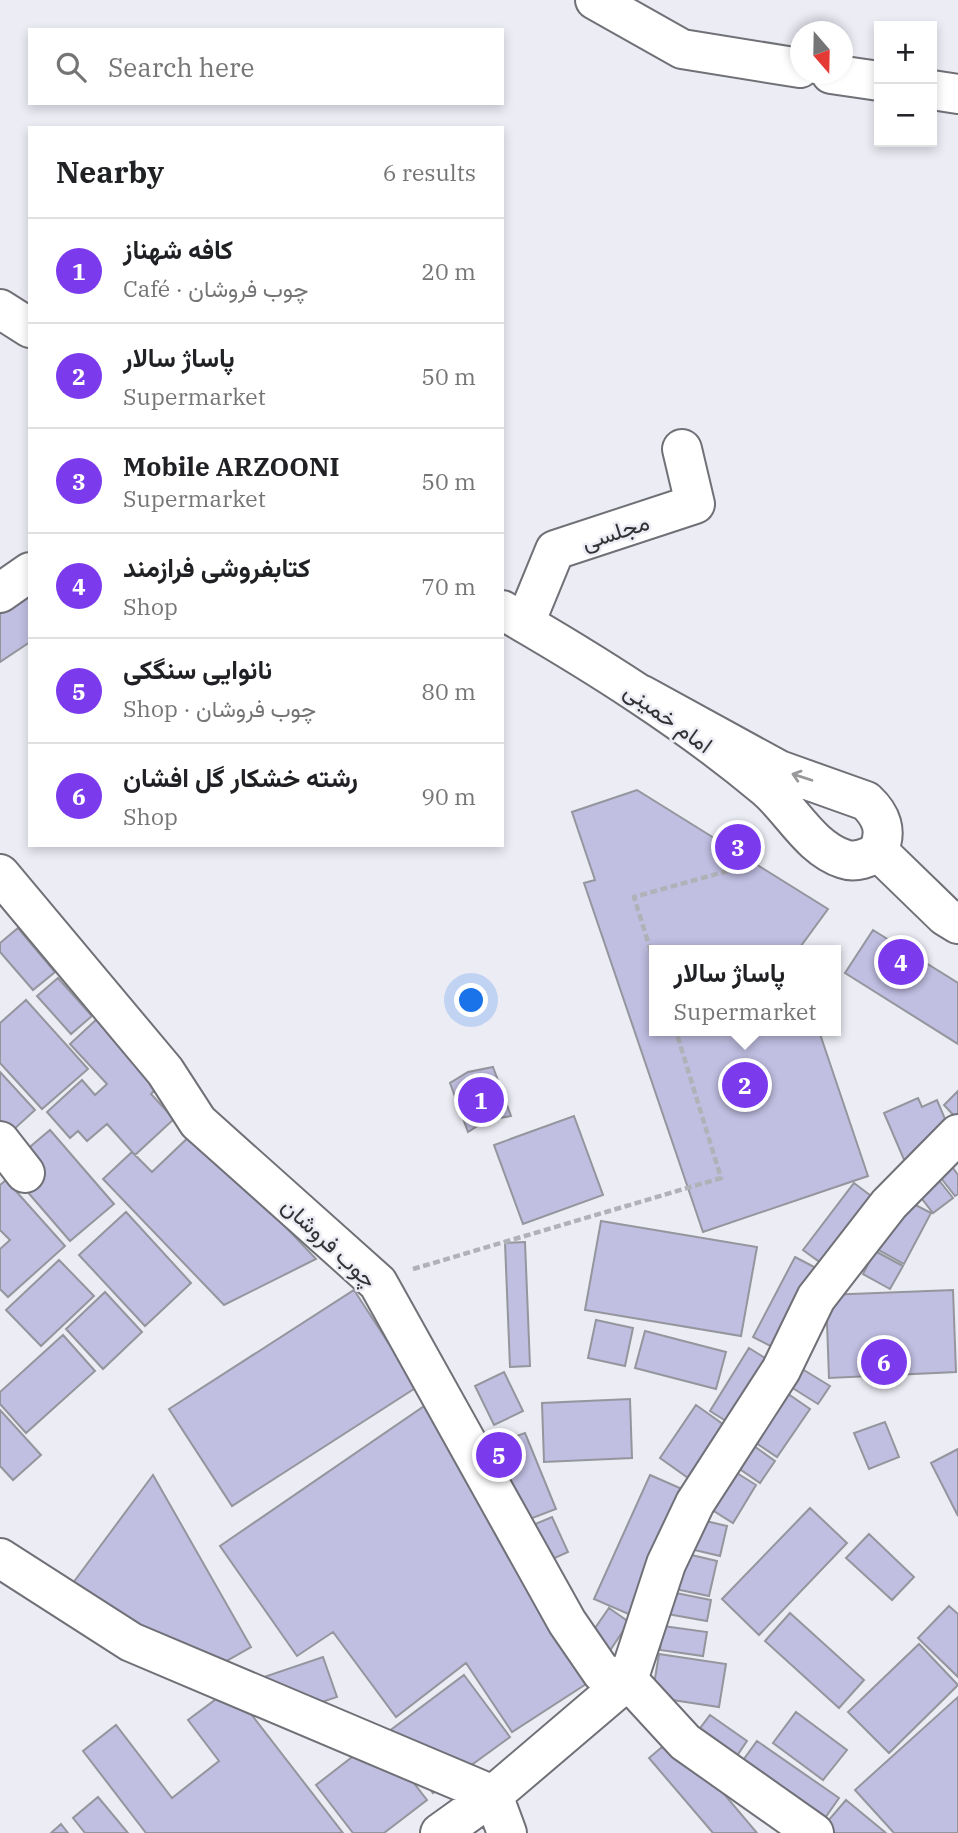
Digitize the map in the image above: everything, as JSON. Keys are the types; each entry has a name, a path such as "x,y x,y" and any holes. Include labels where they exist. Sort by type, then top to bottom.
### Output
{"street":[{"path":"595,0 682,49 790,66"},
{"path":"853,77 874,80"},
{"path":"937,91 958,94"},
{"path":"0,309 28,327"},
{"name":"مجلسی","path":"514,616 555,550 695,504 682,449"},
{"path":"0,593 28,573"},
{"name":"امام خمینی","path":"514,616 642,695 768,789 819,845 845,860 858,860 878,851"},
{"path":"642,695 779,770 866,801 877,811 883,826 878,851 945,916 958,924"},
{"name":"چوب فروشان","path":"0,874 165,1071 198,1122 378,1283 567,1622 602,1673 628,1680"},
{"path":"440,1833 493,1795 628,1680 666,1564 695,1503 781,1370 816,1298 889,1204 958,1134"},
{"path":"0,1141 25,1172"},
{"path":"0,1558 131,1642 493,1795 507,1833"},
{"path":"628,1680 685,1742 814,1833"}],"path":[{"path":"649,945 634,897 731,870 749,831"},
{"path":"378,1283 433,1261 721,1178 678,1036"}],"building":[{"path":"28,595 28,643 0,662 0,614"},
{"path":"637,790 828,909 802,945 649,945 649,1036 821,1036 868,1176 703,1232 584,883 595,880 572,812"},
{"path":"18,928 55,972 33,990 0,952 0,943"},
{"path":"873,930 958,983 958,1044 845,973"},
{"path":"58,978 92,1016 71,1034 37,996"},
{"path":"26,1000 88,1069 42,1109 0,1063 0,1023"},
{"path":"97,1019 158,1087 151,1094 174,1119 135,1155 107,1124 87,1141 78,1131 70,1138 47,1112 82,1080 95,1095 107,1084 70,1044"},
{"path":"493,1067 511,1116 487,1120 468,1132 450,1083 468,1072"},
{"path":"0,1072 35,1110 0,1142"},
{"path":"958,1091 958,1120 944,1105"},
{"path":"918,1098 922,1107 937,1100 951,1133 905,1162 884,1113"},
{"path":"574,1116 603,1195 523,1224 494,1145"},
{"path":"50,1130 114,1204 70,1241 6,1167"},
{"path":"195,1131 316,1259 224,1305 103,1179 132,1152 152,1172"},
{"path":"950,1164 958,1175 958,1194 955,1196 937,1173"},
{"path":"934,1174 953,1198 933,1213 915,1190"},
{"path":"6,1180 65,1246 8,1297 0,1289 0,1249 10,1240 0,1230 0,1185"},
{"path":"854,1183 879,1202 828,1268 803,1250"},
{"path":"904,1199 931,1213 904,1264 877,1249"},
{"path":"126,1212 191,1283 145,1326 79,1255"},
{"path":"601,1221 757,1247 741,1336 585,1310"},
{"path":"525,1242 530,1366 510,1367 505,1243"},
{"path":"875,1251 903,1266 890,1289 863,1274"},
{"path":"795,1257 818,1269 776,1349 753,1337"},
{"path":"59,1260 94,1296 41,1346 6,1310"},
{"path":"354,1290 417,1387 232,1506 169,1409"},
{"path":"953,1290 956,1372 829,1378 826,1295"},
{"path":"105,1292 142,1332 103,1369 66,1329"},
{"path":"596,1320 633,1328 625,1366 588,1358"},
{"path":"645,1331 726,1352 716,1389 635,1368"},
{"path":"63,1335 95,1371 26,1433 0,1404 0,1392"},
{"path":"749,1348 778,1366 739,1429 710,1411"},
{"path":"794,1364 830,1386 818,1404 783,1382"},
{"path":"504,1372 523,1411 494,1425 475,1386"},
{"path":"781,1389 810,1409 777,1457 747,1437"},
{"path":"630,1399 632,1458 544,1462 542,1403"},
{"path":"433,1400 597,1677 512,1732 466,1663 396,1717 333,1632 297,1656 220,1546"},
{"path":"696,1405 734,1432 698,1485 660,1458"},
{"path":"0,1410 41,1455 13,1480 0,1466"},
{"path":"885,1422 899,1457 869,1469 854,1433"},
{"path":"525,1433 556,1509 522,1522 492,1445"},
{"path":"747,1441 775,1461 760,1483 731,1463"},
{"path":"958,1449 958,1516 931,1463"},
{"path":"724,1465 756,1485 733,1523 701,1503"},
{"path":"153,1475 251,1647 221,1664 67,1591"},
{"path":"650,1475 689,1492 633,1616 594,1599"},
{"path":"810,1508 847,1543 759,1635 722,1599"},
{"path":"552,1517 568,1552 537,1566 521,1530"},
{"path":"693,1518 727,1526 720,1556 686,1548"},
{"path":"869,1534 914,1577 892,1600 846,1558"},
{"path":"683,1553 717,1561 709,1596 675,1589"},
{"path":"671,1592 711,1600 707,1621 667,1614"},
{"path":"949,1606 958,1614 958,1677 918,1638"},
{"path":"609,1608 629,1622 605,1658 584,1644"},
{"path":"790,1613 864,1680 839,1708 765,1641"},
{"path":"663,1626 707,1632 703,1656 660,1650"},
{"path":"919,1644 958,1685 889,1753 848,1712"},
{"path":"659,1654 726,1664 719,1707 652,1697"},
{"path":"323,1657 337,1697 272,1719 258,1679"},
{"path":"464,1675 510,1737 433,1793 388,1732"},
{"path":"231,1688 343,1833 146,1833 83,1751 116,1725 172,1798 219,1761 188,1720"},
{"path":"958,1697 958,1833 894,1833 855,1790"},
{"path":"796,1712 847,1750 823,1780 773,1743"},
{"path":"710,1715 747,1741 730,1766 692,1739"},
{"path":"675,1736 757,1833 713,1833 649,1758"},
{"path":"378,1737 427,1800 384,1833 353,1833 316,1785"},
{"path":"757,1741 839,1798 818,1828 736,1770"},
{"path":"98,1797 128,1833 85,1833 73,1818"},
{"path":"846,1800 886,1833 826,1833 821,1829"},
{"path":"61,1824 68,1833 51,1833"}],"place":[{"name":"Mobile ARZOONI","path":"738,847"},
{"name":"کتابفروشی فرازمند","path":"901,962"},
{"name":"پاساژ سالار","path":"745,1085"},
{"name":"کافه شهناز","path":"481,1100"},
{"name":"رشته خشکار گل افشان","path":"884,1362"},
{"name":"نانوایی سنگکی","path":"499,1455"}]}
